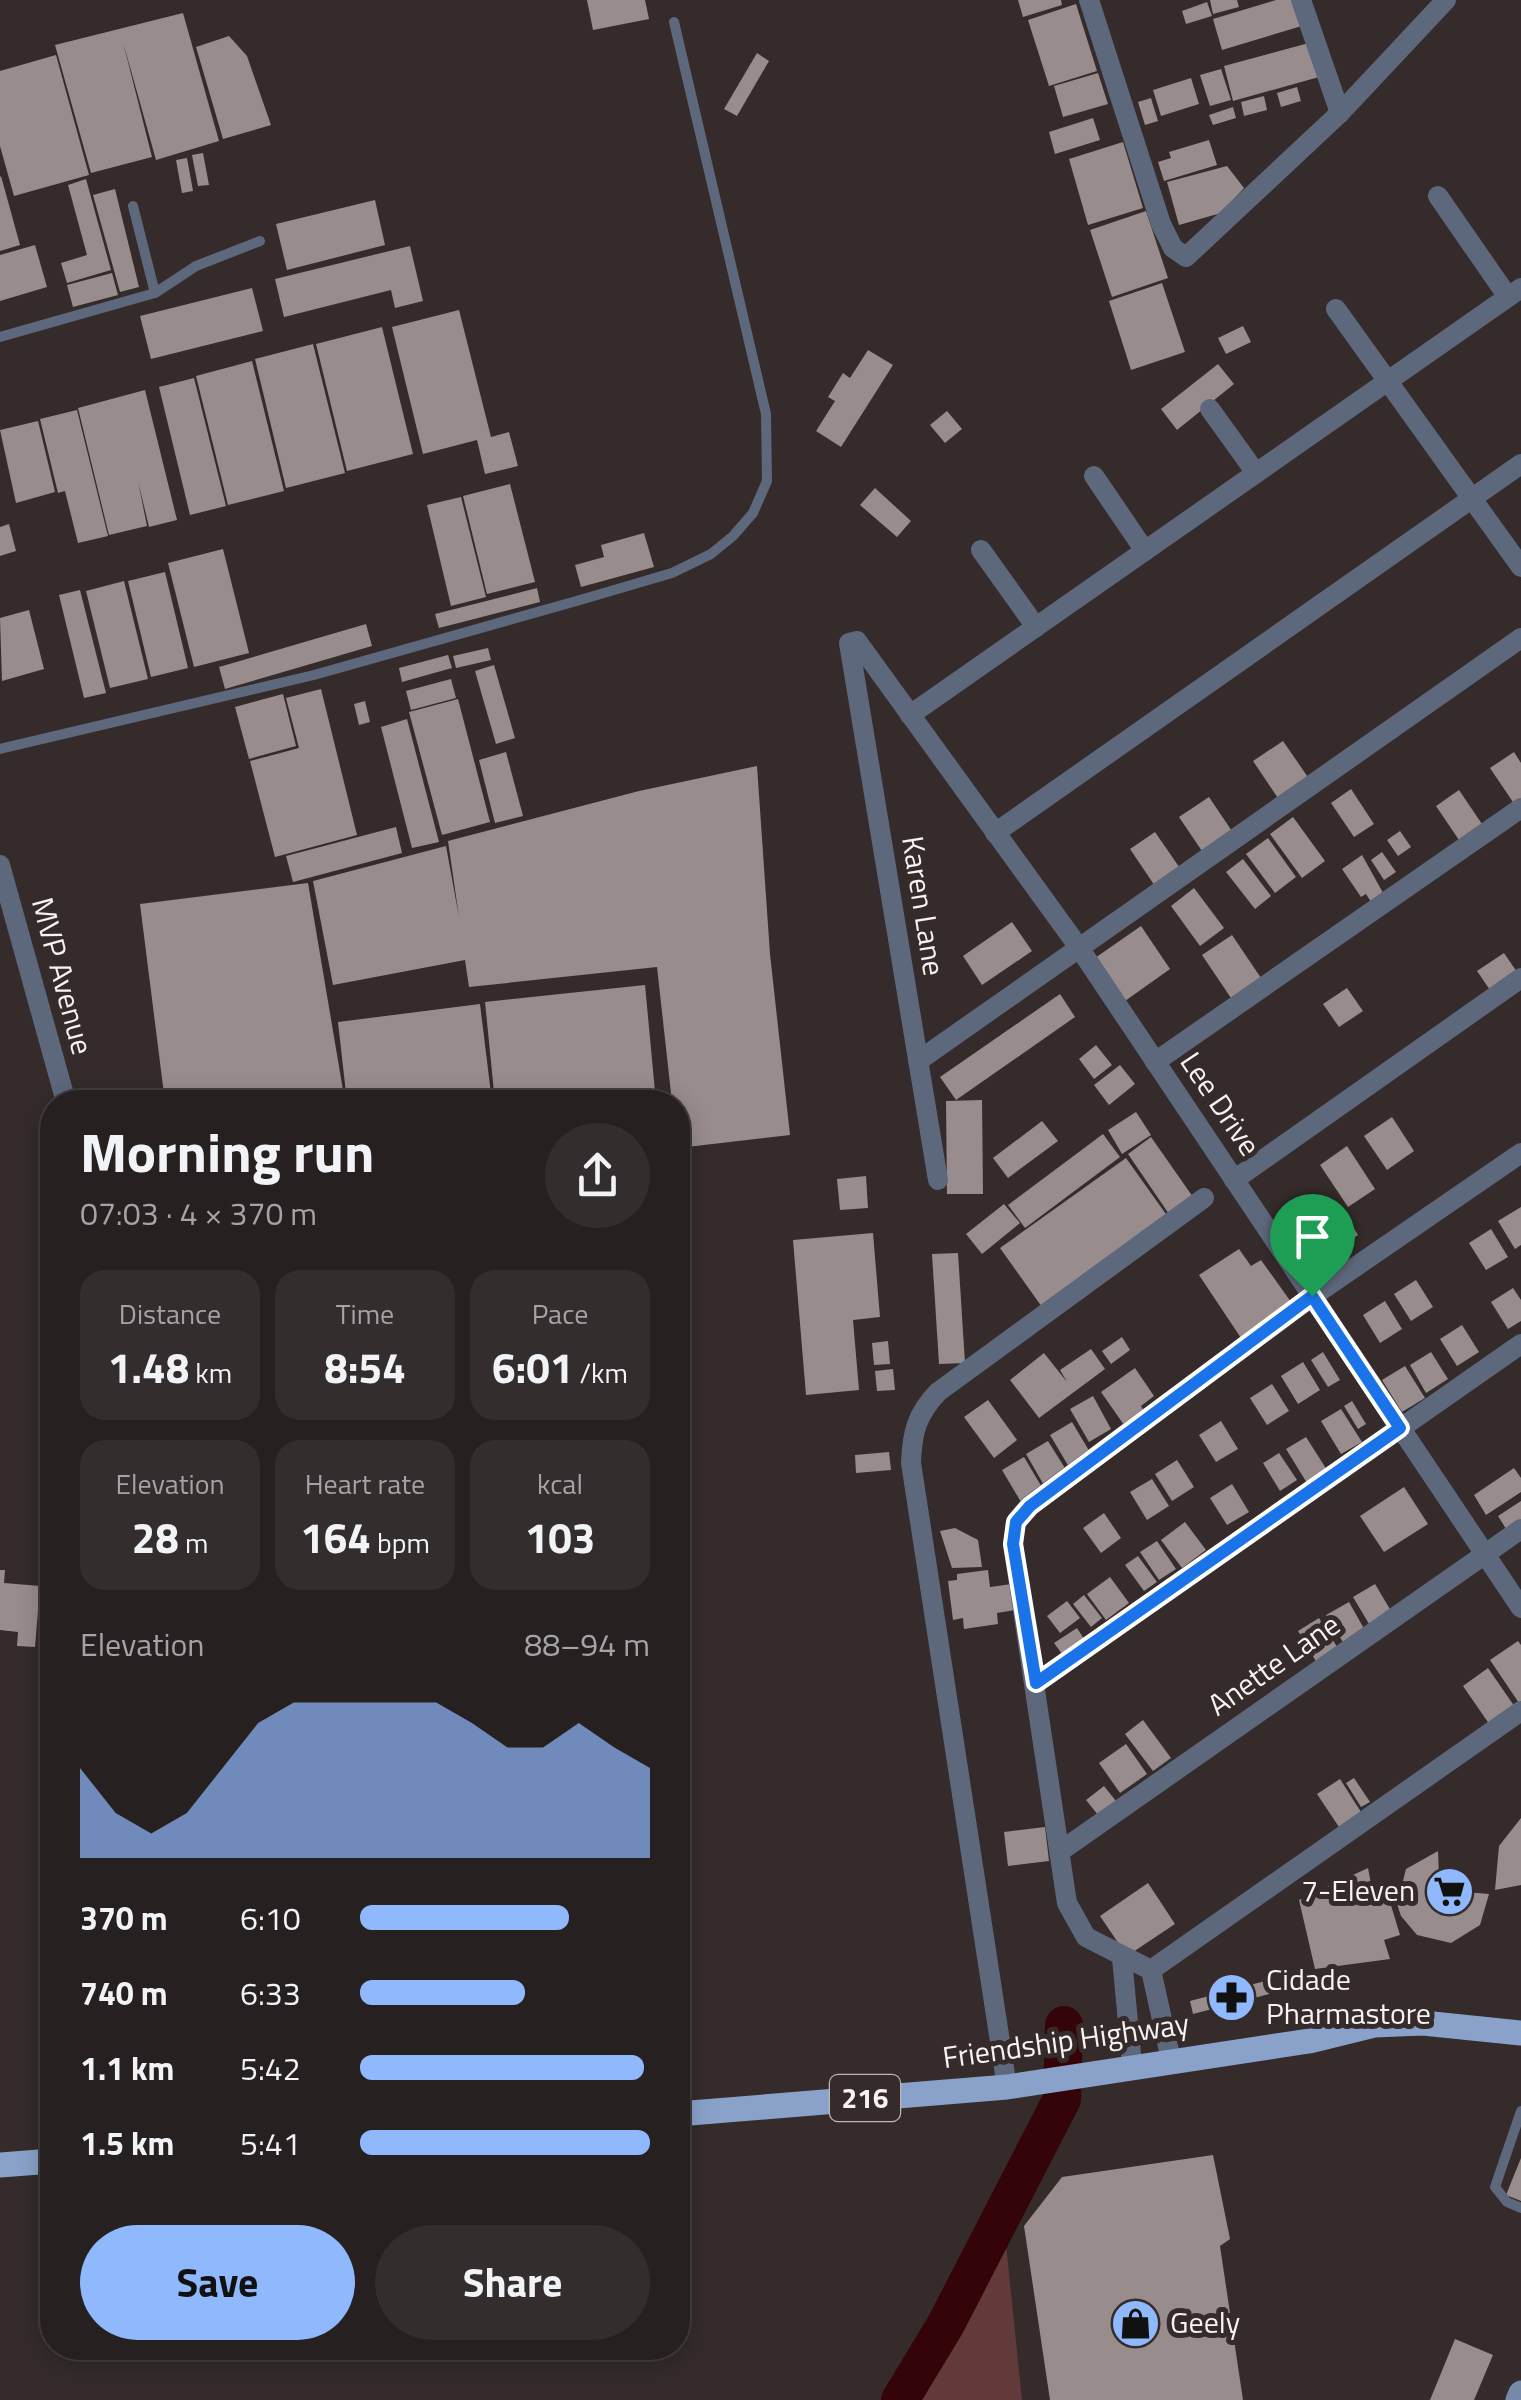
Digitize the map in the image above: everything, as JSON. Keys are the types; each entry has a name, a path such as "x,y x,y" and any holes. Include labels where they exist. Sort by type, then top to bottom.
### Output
{"main road":[{"name":"Friendship Highway","path":"690,2113 1007,2086 1309,2041 1374,2025 1423,2024 1521,2033"},
{"path":"0,2165 40,2162"}],"street":[{"path":"1090,0 1161,224 1180,256 1194,253 1340,113 1446,0"},
{"path":"1301,0 1340,113"},
{"path":"910,715 1514,292 1438,196"},
{"path":"1336,308 1521,567"},
{"path":"1210,409 1256,473"},
{"path":"995,833 1521,464"},
{"path":"1094,476 1145,551"},
{"path":"981,550 1036,627"},
{"path":"918,1061 1521,638"},
{"name":"Lee Drive","path":"853,642 1080,949 1521,1608"},
{"name":"Karen Lane","path":"853,642 938,1180"},
{"path":"1155,1062 1521,808"},
{"name":"MVP Avenue","path":"0,865 63,1090"},
{"path":"1234,1180 1521,978"},
{"path":"1150,1970 1081,1932 1067,1903 1013,1544 1016,1522 1030,1506 1312,1296 1521,1154"},
{"path":"1007,2086 910,1463 912,1434 922,1410 938,1392 1204,1198"},
{"path":"1036,1683 1521,1344"},
{"name":"Anette Lane","path":"1062,1850 1521,1529"},
{"path":"1150,1970 1521,1710"},
{"path":"1119,2067 1128,2027 1122,1958"},
{"path":"1150,1970 1171,2060"},
{"path":"1128,2027 1162,2022"}],"lane":[{"path":"0,749 314,674 599,595 672,573 711,554 733,536 753,513 767,482 766,414 674,22"},
{"path":"134,206 155,294"},
{"path":"0,337 155,294 196,266 260,241"},
{"path":"1521,2111 1494,2187 1507,2202 1521,2208"}],"shaded area":[{"path":"1004,2225 1022,2400 912,2400"}],"building":[{"path":"587,0 645,0 649,19 593,30"},
{"path":"1018,0 1061,0 1062,5 1023,17"},
{"path":"1210,0 1237,0 1239,7 1213,14"},
{"path":"1276,0 1298,0 1305,25 1222,50 1213,19"},
{"path":"1207,2 1212,16 1186,24 1182,11"},
{"path":"1076,4 1097,71 1049,86 1028,20"},
{"path":"183,13 219,141 156,160 123,42 152,157 91,173 55,45"},
{"path":"229,36 247,56 271,125 223,139 196,47"},
{"path":"1309,43 1319,77 1233,101 1224,66"},
{"path":"757,53 769,61 737,116 724,109"},
{"path":"56,55 89,175 14,196 0,146 0,71"},
{"path":"1221,69 1231,100 1210,106 1200,75"},
{"path":"1098,73 1108,104 1063,117 1054,86"},
{"path":"1191,78 1199,104 1161,116 1153,90"},
{"path":"1297,87 1301,101 1281,107 1277,93"},
{"path":"1264,96 1267,110 1244,116 1241,102"},
{"path":"1151,98 1158,121 1145,125 1138,102"},
{"path":"1233,107 1236,118 1213,125 1209,115"},
{"path":"1093,118 1100,140 1055,154 1049,132"},
{"path":"1209,140 1217,165 1164,181 1158,162 1171,158 1169,152"},
{"path":"1123,142 1143,208 1088,225 1069,159"},
{"path":"203,153 209,185 198,186 192,155"},
{"path":"187,158 193,191 182,193 176,160"},
{"path":"1227,166 1244,188 1221,213 1179,225 1167,182"},
{"path":"0,177 20,245 0,251"},
{"path":"86,179 111,270 67,283 61,263 87,255 68,185"},
{"path":"115,189 139,287 120,292 93,195"},
{"path":"375,200 385,245 287,270 276,224"},
{"path":"1146,211 1168,278 1112,297 1090,230"},
{"path":"35,245 47,287 0,301 0,255"},
{"path":"410,246 423,301 395,308 391,290 284,317 275,279"},
{"path":"112,273 118,295 73,307 67,285"},
{"path":"1162,283 1185,352 1131,370 1109,301"},
{"path":"252,288 263,331 151,359 140,316"},
{"path":"459,310 491,437 509,432 518,466 485,474 477,440 423,454 392,327"},
{"path":"1243,326 1251,342 1226,354 1218,338"},
{"path":"382,327 413,454 347,471 316,344"},
{"path":"313,344 345,473 286,488 255,359"},
{"path":"868,350 893,365 841,447 816,431 835,401 828,397 843,373 850,378"},
{"path":"252,361 284,491 228,505 196,376"},
{"path":"1218,364 1234,384 1177,430 1161,409"},
{"path":"194,378 226,506 190,515 159,387"},
{"path":"145,390 177,520 149,527 138,481 147,526 109,535 78,408"},
{"path":"77,410 108,536 78,543 65,491 58,493 40,419"},
{"path":"947,411 962,429 945,443 930,425"},
{"path":"38,421 55,492 16,503 0,430"},
{"path":"510,484 535,582 487,594 463,496"},
{"path":"875,488 911,521 897,537 860,505"},
{"path":"461,497 486,597 451,606 427,505"},
{"path":"9,524 16,551 0,556 0,527"},
{"path":"644,533 654,567 581,587 575,565 604,557 601,545"},
{"path":"223,549 249,653 194,667 168,563"},
{"path":"165,572 188,668 151,677 128,581"},
{"path":"124,581 148,679 110,688 86,591"},
{"path":"537,588 540,602 439,628 435,614"},
{"path":"80,590 106,693 84,698 59,595"},
{"path":"29,610 44,669 2,681 0,618"},
{"path":"366,624 372,646 225,689 219,667"},
{"path":"488,648 491,660 456,668 453,656"},
{"path":"448,655 452,668 402,682 399,668"},
{"path":"494,665 515,738 496,744 475,671"},
{"path":"451,679 456,698 411,710 406,691"},
{"path":"321,689 357,835 275,857 250,761 299,748 286,698"},
{"path":"283,694 296,746 249,759 235,707"},
{"path":"458,699 490,822 442,835 409,712"},
{"path":"365,701 370,722 359,725 354,704"},
{"path":"407,719 439,842 412,848 381,727"},
{"path":"1283,741 1312,783 1282,804 1253,761"},
{"path":"506,752 523,816 495,823 479,760"},
{"path":"1514,752 1521,763 1521,814 1490,768"},
{"path":"757,766 770,954 790,1135 690,1147 690,1090 671,1090 657,967 469,987 465,960 333,985 313,881 446,846 459,917 448,841 639,791"},
{"path":"1351,789 1374,824 1354,837 1331,803"},
{"path":"1459,790 1488,833 1465,849 1436,806"},
{"path":"1209,797 1238,840 1208,860 1179,817"},
{"path":"1293,817 1325,861 1302,878 1270,834"},
{"path":"396,827 402,853 293,882 286,856"},
{"path":"1400,831 1411,847 1398,856 1387,840"},
{"path":"1155,832 1184,874 1159,892 1130,849"},
{"path":"1268,838 1296,877 1275,893 1246,854"},
{"path":"1382,852 1396,872 1384,880 1371,860"},
{"path":"1362,855 1387,900 1375,908 1366,894 1361,897 1342,869"},
{"path":"1243,859 1271,896 1255,909 1226,872"},
{"path":"308,883 343,1090 163,1090 140,904"},
{"path":"1194,888 1224,928 1200,946 1171,906"},
{"path":"1012,922 1032,951 982,985 963,956"},
{"path":"1141,926 1170,969 1125,1001 1095,958"},
{"path":"1232,935 1261,978 1231,998 1202,955"},
{"path":"1504,953 1517,972 1490,990 1477,971"},
{"path":"645,985 655,1090 494,1090 485,1002"},
{"path":"1347,988 1363,1011 1339,1027 1323,1004"},
{"path":"1060,994 1075,1017 956,1100 940,1077"},
{"path":"480,1004 491,1090 346,1090 338,1022"},
{"path":"1096,1045 1112,1065 1094,1079 1079,1059"},
{"path":"1120,1065 1135,1084 1109,1105 1094,1085"},
{"path":"982,1100 983,1194 947,1194 946,1101"},
{"path":"1136,1112 1151,1135 1122,1154 1108,1130"},
{"path":"1392,1117 1414,1151 1387,1170 1364,1136"},
{"path":"1042,1121 1058,1141 1008,1178 993,1158"},
{"path":"1103,1134 1120,1157 1025,1228 1008,1205"},
{"path":"1151,1137 1193,1197 1169,1214 1128,1154"},
{"path":"1347,1146 1375,1189 1348,1207 1320,1165"},
{"path":"1126,1158 1168,1217 1042,1307 1000,1248"},
{"path":"866,1176 868,1208 840,1210 837,1179"},
{"path":"1004,1204 1020,1223 982,1254 966,1234"},
{"path":"1339,1205 1358,1235 1315,1263 1296,1233"},
{"path":"1521,1207 1521,1245 1515,1249 1498,1221"},
{"path":"1491,1229 1508,1257 1486,1270 1469,1243"},
{"path":"873,1233 880,1317 853,1320 859,1390 806,1395 793,1240"},
{"path":"1239,1249 1251,1266 1261,1260 1291,1302 1241,1338 1199,1275"},
{"path":"958,1253 965,1363 939,1364 932,1254"},
{"path":"1416,1280 1433,1307 1411,1321 1394,1294"},
{"path":"1513,1288 1521,1300 1521,1321 1508,1329 1491,1302"},
{"path":"1385,1301 1402,1329 1380,1343 1363,1315"},
{"path":"1462,1325 1479,1352 1457,1366 1440,1339"},
{"path":"1122,1337 1130,1350 1111,1364 1102,1351"},
{"path":"888,1341 890,1364 874,1365 872,1343"},
{"path":"1091,1349 1105,1369 1039,1418 1010,1380 1044,1353 1067,1382 1060,1370"},
{"path":"1323,1352 1340,1380 1328,1387 1311,1360"},
{"path":"1431,1352 1448,1379 1426,1393 1410,1365"},
{"path":"1303,1362 1320,1390 1298,1404 1281,1376"},
{"path":"1405,1366 1425,1398 1402,1412 1382,1380"},
{"path":"1135,1368 1154,1396 1141,1406 1144,1411 1124,1425 1101,1392"},
{"path":"893,1369 895,1390 877,1391 875,1371"},
{"path":"1272,1384 1289,1411 1267,1425 1250,1398"},
{"path":"1093,1396 1111,1429 1089,1442 1070,1409"},
{"path":"988,1400 1017,1440 994,1458 964,1417"},
{"path":"1352,1401 1366,1424 1358,1429 1344,1406"},
{"path":"1341,1409 1362,1442 1341,1454 1321,1421"},
{"path":"1221,1421 1238,1449 1216,1462 1199,1435"},
{"path":"1072,1422 1091,1454 1069,1467 1050,1435"},
{"path":"1306,1437 1327,1470 1307,1483 1286,1449"},
{"path":"1048,1441 1068,1473 1045,1487 1026,1454"},
{"path":"889,1452 891,1470 856,1473 855,1455"},
{"path":"1279,1453 1297,1480 1280,1491 1263,1463"},
{"path":"1024,1457 1043,1489 1021,1502 1002,1470"},
{"path":"1177,1460 1194,1487 1172,1501 1155,1474"},
{"path":"1514,1468 1521,1478 1521,1492 1486,1515 1474,1495"},
{"path":"1152,1479 1169,1506 1147,1520 1130,1492"},
{"path":"1232,1484 1249,1512 1227,1525 1210,1498"},
{"path":"1404,1487 1428,1524 1384,1552 1360,1516"},
{"path":"1521,1501 1521,1524 1508,1532 1498,1516"},
{"path":"1104,1513 1121,1538 1101,1553 1083,1528"},
{"path":"1185,1522 1206,1550 1182,1568 1161,1540"},
{"path":"955,1528 978,1540 982,1567 952,1568 940,1531"},
{"path":"1157,1541 1176,1569 1159,1580 1140,1552"},
{"path":"1138,1556 1157,1582 1144,1591 1125,1565"},
{"path":"0,1570 5,1570 4,1583 40,1586 35,1647 17,1646 18,1632 0,1630"},
{"path":"988,1570 990,1587 1012,1584 1015,1610 997,1613 998,1624 964,1629 963,1618 953,1620 948,1581 957,1580 957,1574"},
{"path":"1110,1577 1129,1603 1106,1620 1087,1594"},
{"path":"1375,1584 1394,1616 1372,1629 1353,1597"},
{"path":"1084,1595 1102,1618 1091,1627 1073,1604"},
{"path":"1067,1601 1080,1618 1060,1633 1047,1616"},
{"path":"1349,1602 1367,1634 1346,1647 1326,1615"},
{"path":"1319,1618 1339,1650 1317,1663 1298,1631"},
{"path":"1077,1628 1084,1639 1062,1654 1054,1643"},
{"path":"1518,1641 1521,1645 1521,1706 1490,1660"},
{"path":"1488,1668 1517,1710 1492,1728 1463,1686"},
{"path":"1143,1720 1171,1758 1153,1771 1125,1734"},
{"path":"1126,1744 1147,1774 1120,1793 1099,1763"},
{"path":"1354,1778 1370,1802 1361,1807 1346,1783"},
{"path":"1340,1779 1361,1812 1339,1827 1317,1794"},
{"path":"1104,1786 1116,1801 1098,1815 1086,1800"},
{"path":"1521,1818 1521,1885 1495,1890 1499,1846"},
{"path":"1045,1827 1049,1861 1008,1866 1004,1832"},
{"path":"1438,1851 1439,1877 1457,1879 1466,1892 1489,1894 1480,1925 1451,1943 1417,1935 1401,1916 1397,1904 1406,1869"},
{"path":"1368,1868 1373,1894 1387,1892 1400,1935 1384,1940 1390,1959 1315,1969 1299,1900"},
{"path":"1148,1883 1175,1924 1127,1956 1100,1916"},
{"path":"1269,1980 1273,1993 1193,2014 1190,2001"},
{"name":"Geely","path":"1213,2155 1230,2239 1220,2246 1243,2400 1050,2400 1024,2226 1062,2177"},
{"path":"1521,2158 1521,2201 1506,2195"},
{"path":"1455,2339 1493,2355 1474,2400 1430,2400"}],"waterway":[{"path":"900,2400 946,2324 1062,2099 1064,2025"}],"place":[{"name":"7-Eleven","path":"1450,1891"},
{"name":"Cidade Pharmastore","path":"1231,1997"},
{"name":"Geely","path":"1135,2323"}],"route":[{"path":"1312,1296 1400,1428 1036,1683 1013,1544 1016,1522 1030,1506 1312,1296"}]}
